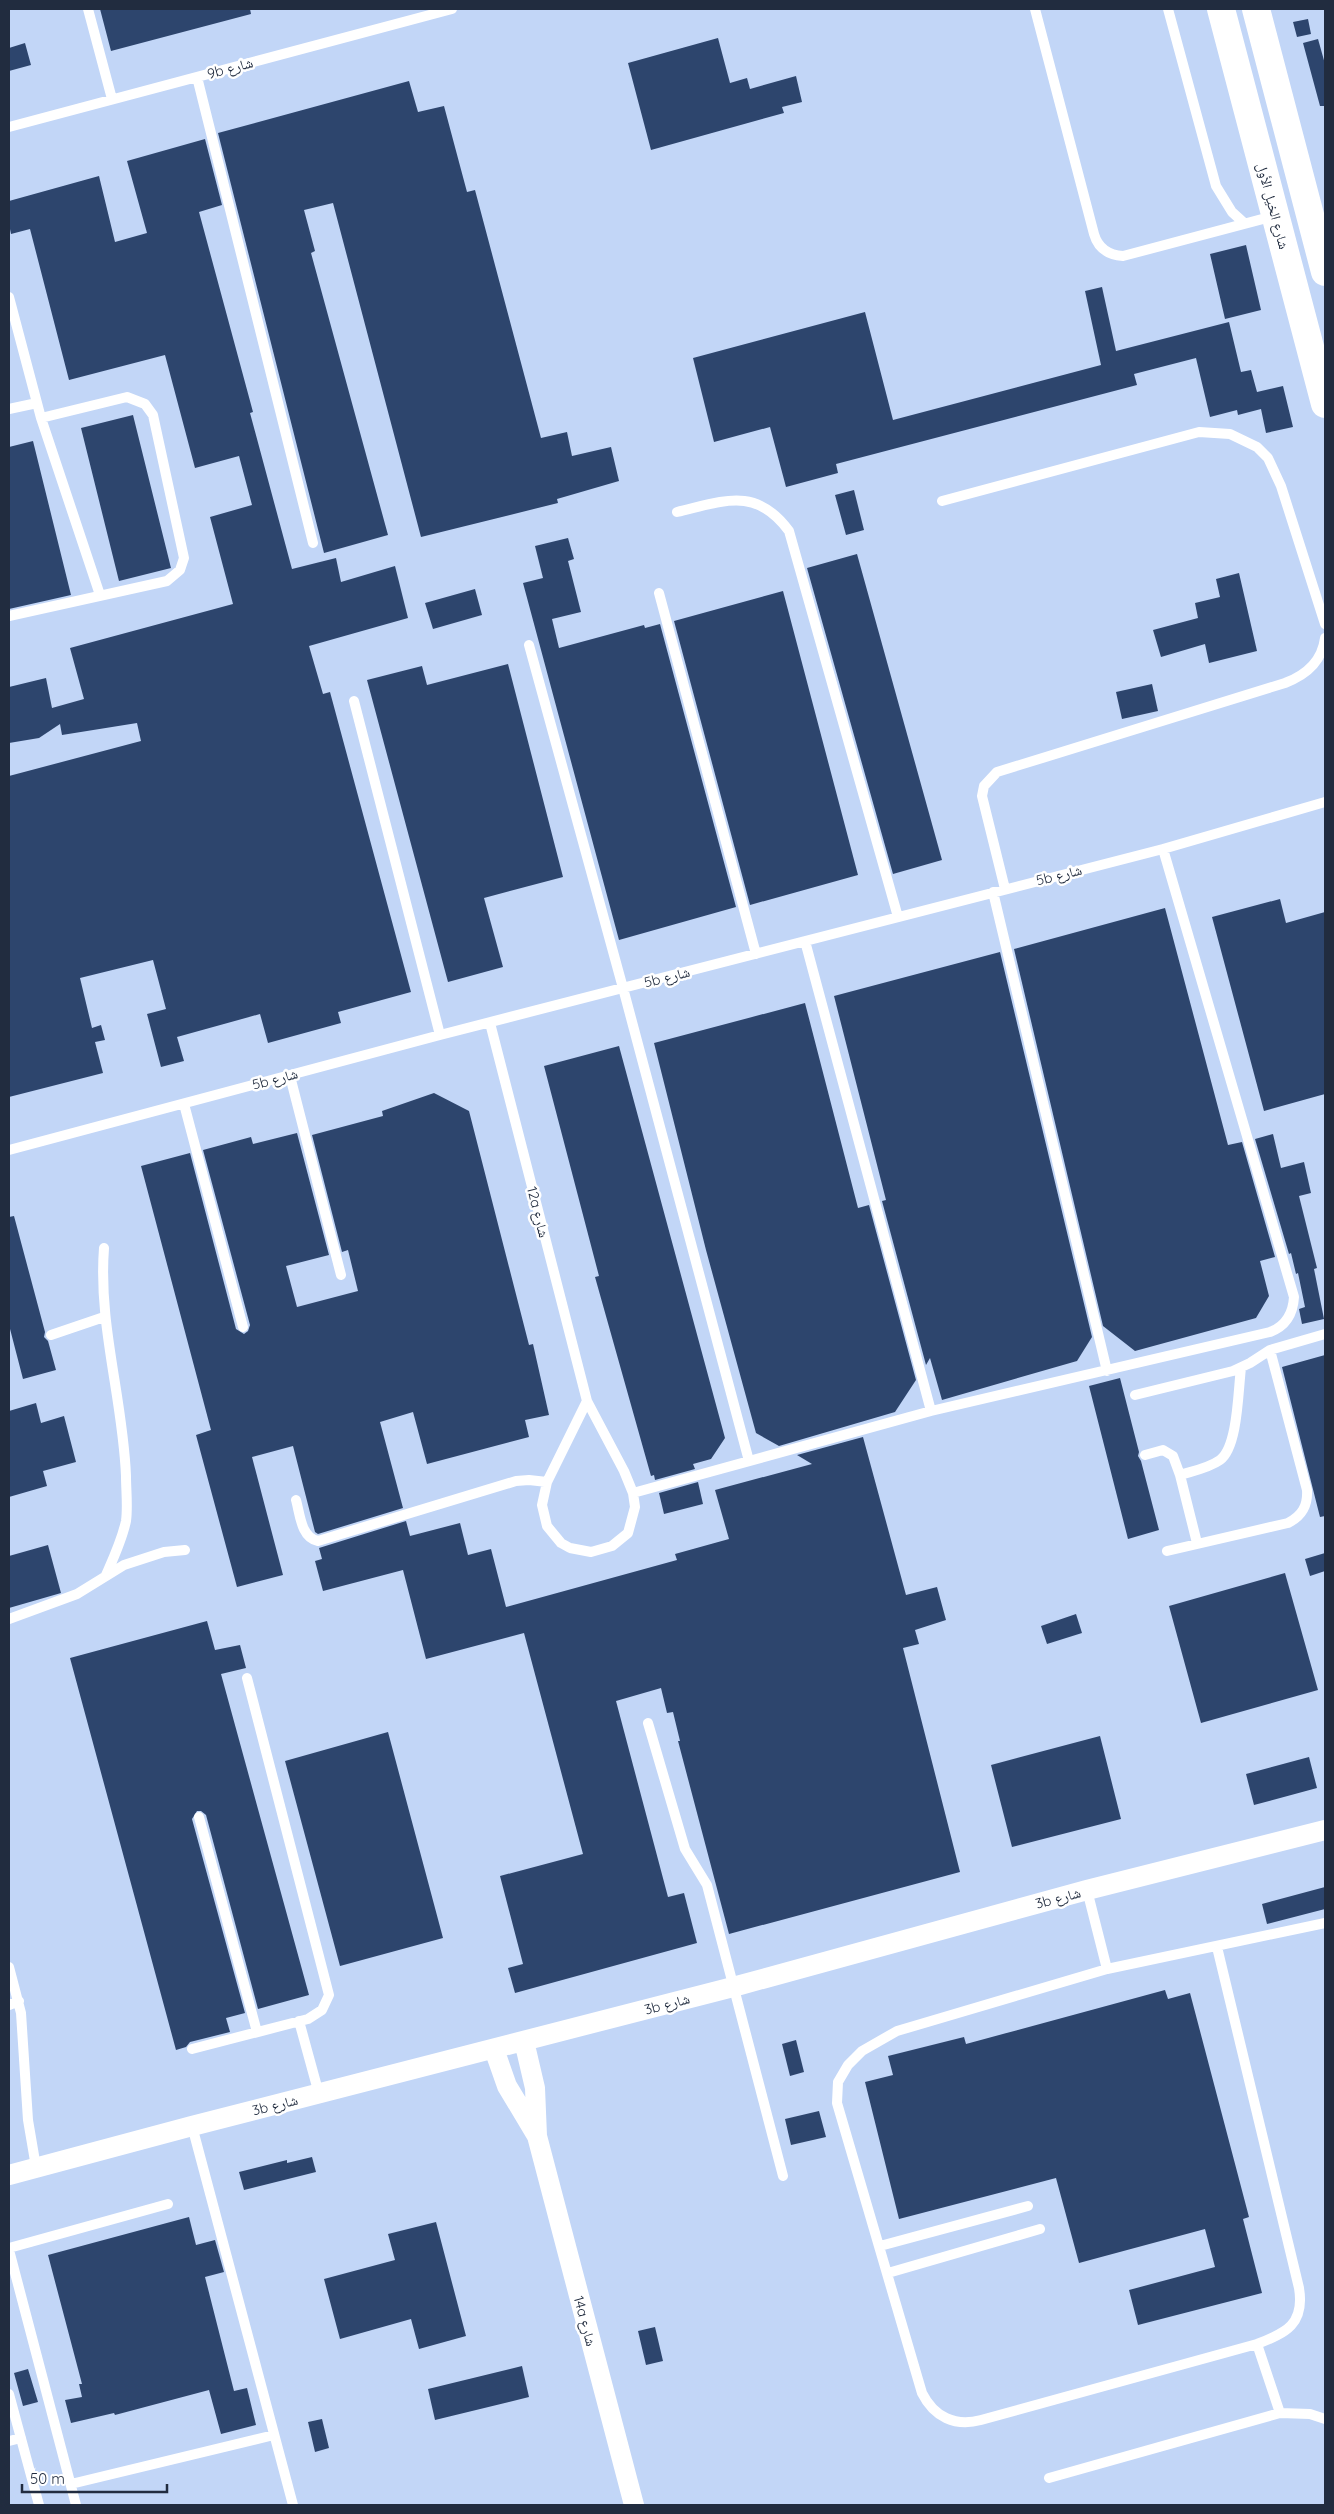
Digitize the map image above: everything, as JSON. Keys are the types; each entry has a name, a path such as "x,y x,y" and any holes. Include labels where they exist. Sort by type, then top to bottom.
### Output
{"main road":[{"name":"شارع الخيل الأول","path":"1221,9 1325,404"},
{"path":"1256,9 1321,237 1325,272"}],"street":[{"name":"3b شارع","path":"9,2175 733,1987 1087,1890 1325,1830"},
{"name":"14a شارع","path":"524,2041 536,2088 537,2136 634,2505"},
{"name":"14a شارع","path":"494,2049 507,2086 537,2136"}],"lane":[{"path":"88,9 112,99"},
{"name":"9b شارع","path":"9,127 452,9"},
{"path":"1036,9 1094,234 1099,246 1110,254 1122,256 1243,222 1276,215"},
{"path":"1168,9 1216,186 1223,200 1243,222"},
{"path":"197,77 313,543"},
{"path":"9,297 36,403 100,595"},
{"path":"9,616 167,581 174,576 183,564 184,551 153,415 145,404 127,396 41,418"},
{"path":"9,409 36,403"},
{"path":"942,501 1199,432 1230,434 1257,447 1276,471 1325,624"},
{"path":"677,512 728,500 746,500 764,506 778,516 789,531 898,917"},
{"path":"659,593 756,954"},
{"path":"1005,889 982,796 984,786 997,772 1285,683 1302,676 1315,664 1324,648 1325,638"},
{"path":"529,646 623,988 749,1461"},
{"path":"354,700 440,1035"},
{"name":"5b شارع","path":"9,1150 440,1035 1163,849 1325,802"},
{"path":"633,1493 930,1411 1107,1371 1277,1329 1289,1319 1294,1304 1294,1297 1163,849"},
{"path":"993,892 1107,1371"},
{"path":"805,941 930,1411"},
{"name":"12a شارع","path":"490,1023 587,1401 627,1477 633,1493 635,1507 628,1533 621,1541 602,1550 580,1551 561,1542 547,1526 542,1505 548,1482 587,1401"},
{"path":"290,1076 341,1275"},
{"path":"184,1104 243,1327"},
{"path":"104,1248 102,1271 104,1317 119,1404 125,1457 126,1502 123,1536 106,1575"},
{"path":"51,1334 104,1317"},
{"path":"1135,1395 1241,1368 1270,1350 1325,1334"},
{"path":"1166,1551 1288,1523 1299,1516 1306,1504 1307,1490 1270,1350"},
{"path":"1180,1475 1213,1464 1228,1452 1232,1440 1241,1368"},
{"path":"1145,1455 1158,1450 1168,1452 1173,1456 1180,1475 1197,1543"},
{"path":"296,1500 306,1534 313,1540 318,1540 516,1481 548,1482"},
{"path":"9,1619 63,1601 106,1575 144,1557 185,1550"},
{"path":"192,2049 315,2016 322,2010 329,1995 328,1985 247,1678"},
{"path":"648,1723 686,1849 707,1885 782,2176"},
{"path":"199,1817 257,2032"},
{"path":"1087,1890 1107,1969"},
{"path":"1217,1947 1300,2298 1300,2309 1290,2327 1282,2335 1257,2344 970,2423 960,2423 941,2417 924,2398 837,2103 838,2082 848,2064 862,2051 897,2031 1107,1969 1217,1947 1325,1922"},
{"path":"9,1967 28,2120 36,2167"},
{"path":"299,2021 319,2094"},
{"path":"192,2126 293,2505"},
{"path":"76,2505 9,2249 168,2204"},
{"path":"880,2246 1028,2206"},
{"path":"888,2274 1040,2229"},
{"path":"1257,2344 1280,2413"},
{"path":"9,2394 39,2505"},
{"path":"1050,2478 1280,2413 1310,2414 1325,2419"},
{"path":"71,2484 274,2435"},
{"path":"9,2441 21,2438"}],"shaded area":[{"path":"9,9 1325,9 1325,2505 9,2505"}],"building":[{"path":"100,9 250,9 251,14 111,51"},
{"path":"1308,19 1311,34 1297,37 1293,22"},
{"path":"718,38 730,83 747,78 750,89 796,76 802,102 782,107 784,113 651,150 628,63"},
{"path":"1318,39 1325,64 1325,106 1320,106 1303,43"},
{"path":"25,43 31,65 9,71 9,48"},
{"path":"409,81 418,112 444,106 467,192 475,190 541,438 567,432 572,456 611,447 619,481 557,499 558,503 421,537 333,203 304,210 315,251 311,253 388,535 324,553 218,133"},
{"path":"205,139 222,205 199,212 253,412 250,413 292,569 336,558 341,582 395,566 408,618 309,646 323,694 330,692 411,992 338,1012 341,1023 268,1043 260,1014 177,1037 184,1061 161,1067 147,1014 166,1009 153,960 80,978 92,1028 101,1025 105,1040 95,1042 103,1073 9,1097 9,776 141,741 137,723 62,735 60,724 39,738 9,743 9,687 46,678 52,708 84,699 70,648 233,604 210,517 252,505 239,456 195,468 165,355 69,380 30,229 11,234 9,201 99,176 115,242 147,233 127,161"},
{"path":"1246,245 1261,310 1225,319 1210,254"},
{"path":"1102,287 1116,351 1229,322 1241,372 1251,370 1257,392 1283,386 1293,427 1266,433 1261,409 1238,415 1237,410 1210,417 1196,358 1134,374 1137,385 836,464 838,473 786,487 770,427 714,442 693,358 865,312 893,420 1101,365 1085,291"},
{"path":"133,415 171,568 119,581 81,428"},
{"path":"33,441 71,595 9,609 9,447"},
{"path":"854,490 864,530 846,535 835,495"},
{"path":"568,538 574,559 568,561 581,612 552,619 559,648 644,625 645,628 660,624 736,907 619,940 523,583 543,578 535,546"},
{"path":"857,554 942,860 893,874 807,568"},
{"path":"1239,573 1257,651 1209,663 1205,644 1161,657 1153,630 1198,618 1195,603 1220,597 1216,579"},
{"path":"475,589 482,615 433,629 425,603"},
{"path":"783,591 858,875 750,905 674,621"},
{"path":"508,664 563,877 484,898 503,967 448,982 367,680 422,666 427,685"},
{"path":"1152,684 1158,711 1122,719 1116,692"},
{"path":"1280,899 1286,923 1325,912 1325,1094 1264,1111 1212,917"},
{"path":"1165,908 1228,1145 1242,1142 1275,1257 1260,1261 1269,1296 1256,1318 1135,1351 1103,1326 1014,949"},
{"path":"1000,952 1092,1337 1077,1361 942,1400 930,1358 926,1365 882,1201 886,1200 834,996"},
{"path":"805,1003 858,1208 869,1205 916,1380 895,1412 779,1446 756,1433 706,1250 654,1043"},
{"path":"619,1046 725,1438 711,1459 693,1464 695,1469 655,1480 654,1475 651,1476 595,1277 599,1276 544,1066"},
{"path":"434,1093 469,1111 529,1345 533,1344 549,1415 525,1420 529,1437 427,1464 413,1412 380,1422 403,1508 318,1534 315,1532 293,1446 252,1457 283,1575 237,1587 196,1435 211,1430 141,1166 190,1153 236,1329 244,1334 248,1331 250,1325 203,1150 251,1137 253,1144 297,1133 329,1255 286,1266 297,1307 358,1291 348,1250 342,1252 312,1135 383,1116 382,1111"},
{"path":"1273,1134 1281,1168 1304,1162 1311,1193 1299,1196 1317,1268 1314,1269 1324,1319 1302,1324 1299,1309 1305,1307 1298,1273 1296,1274 1291,1253 1289,1254 1255,1139"},
{"path":"14,1216 45,1332 44,1337 48,1341 56,1370 23,1379 9,1325 9,1217"},
{"path":"1325,1355 1325,1516 1320,1517 1282,1367"},
{"path":"1120,1378 1139,1452 1138,1456 1141,1461 1159,1530 1128,1539 1089,1386"},
{"path":"36,1403 41,1423 64,1416 76,1462 43,1471 47,1486 9,1497 9,1411"},
{"path":"863,1437 906,1595 937,1587 946,1620 915,1630 919,1644 903,1648 960,1872 729,1934 678,1741 680,1741 673,1712 667,1713 661,1688 616,1701 668,1897 684,1893 697,1943 515,1993 508,1968 523,1964 500,1876 583,1854 524,1633 426,1659 403,1570 323,1591 315,1561 322,1559 319,1548 406,1521 410,1536 460,1523 468,1555 491,1549 506,1607 677,1560 675,1554 729,1539 715,1490 812,1464 797,1455"},
{"path":"698,1482 703,1504 664,1514 659,1493"},
{"path":"48,1545 61,1593 9,1608 9,1556"},
{"path":"1325,1553 1325,1571 1310,1576 1305,1559"},
{"path":"1285,1573 1318,1690 1201,1723 1169,1606"},
{"path":"1076,1614 1082,1633 1047,1644 1041,1626"},
{"path":"207,1621 215,1650 240,1645 246,1668 221,1674 309,1995 258,2009 206,1815 201,1811 197,1811 192,1819 245,2013 226,2018 230,2032 190,2042 186,2047 176,2050 70,1658"},
{"path":"388,1732 443,1938 340,1966 285,1761"},
{"path":"1100,1736 1121,1819 1012,1847 991,1765"},
{"path":"1309,1757 1317,1788 1254,1805 1246,1774"},
{"path":"1325,1887 1325,1909 1267,1924 1262,1904"},
{"path":"1165,1990 1168,1999 1190,1993 1249,2217 1243,2219 1262,2293 1138,2325 1129,2290 1215,2267 1205,2229 1079,2263 1056,2178 899,2219 865,2082 893,2075 888,2056 964,2037 966,2044"},
{"path":"796,2040 804,2072 790,2076 782,2044"},
{"path":"819,2111 826,2137 791,2145 785,2119"},
{"path":"312,2157 316,2172 244,2190 239,2172 287,2160 287,2163"},
{"path":"189,2217 196,2245 215,2240 224,2272 205,2277 234,2391 247,2388 256,2425 221,2434 209,2390 115,2415 114,2413 71,2423 65,2400 82,2397 79,2384 82,2384 48,2255"},
{"path":"436,2222 466,2336 419,2349 411,2319 340,2339 324,2279 395,2260 388,2234"},
{"path":"655,2327 663,2361 646,2365 638,2331"},
{"path":"522,2366 529,2397 435,2420 428,2389"},
{"path":"28,2369 38,2402 23,2406 14,2373"},
{"path":"322,2419 329,2448 315,2452 308,2422"}]}
